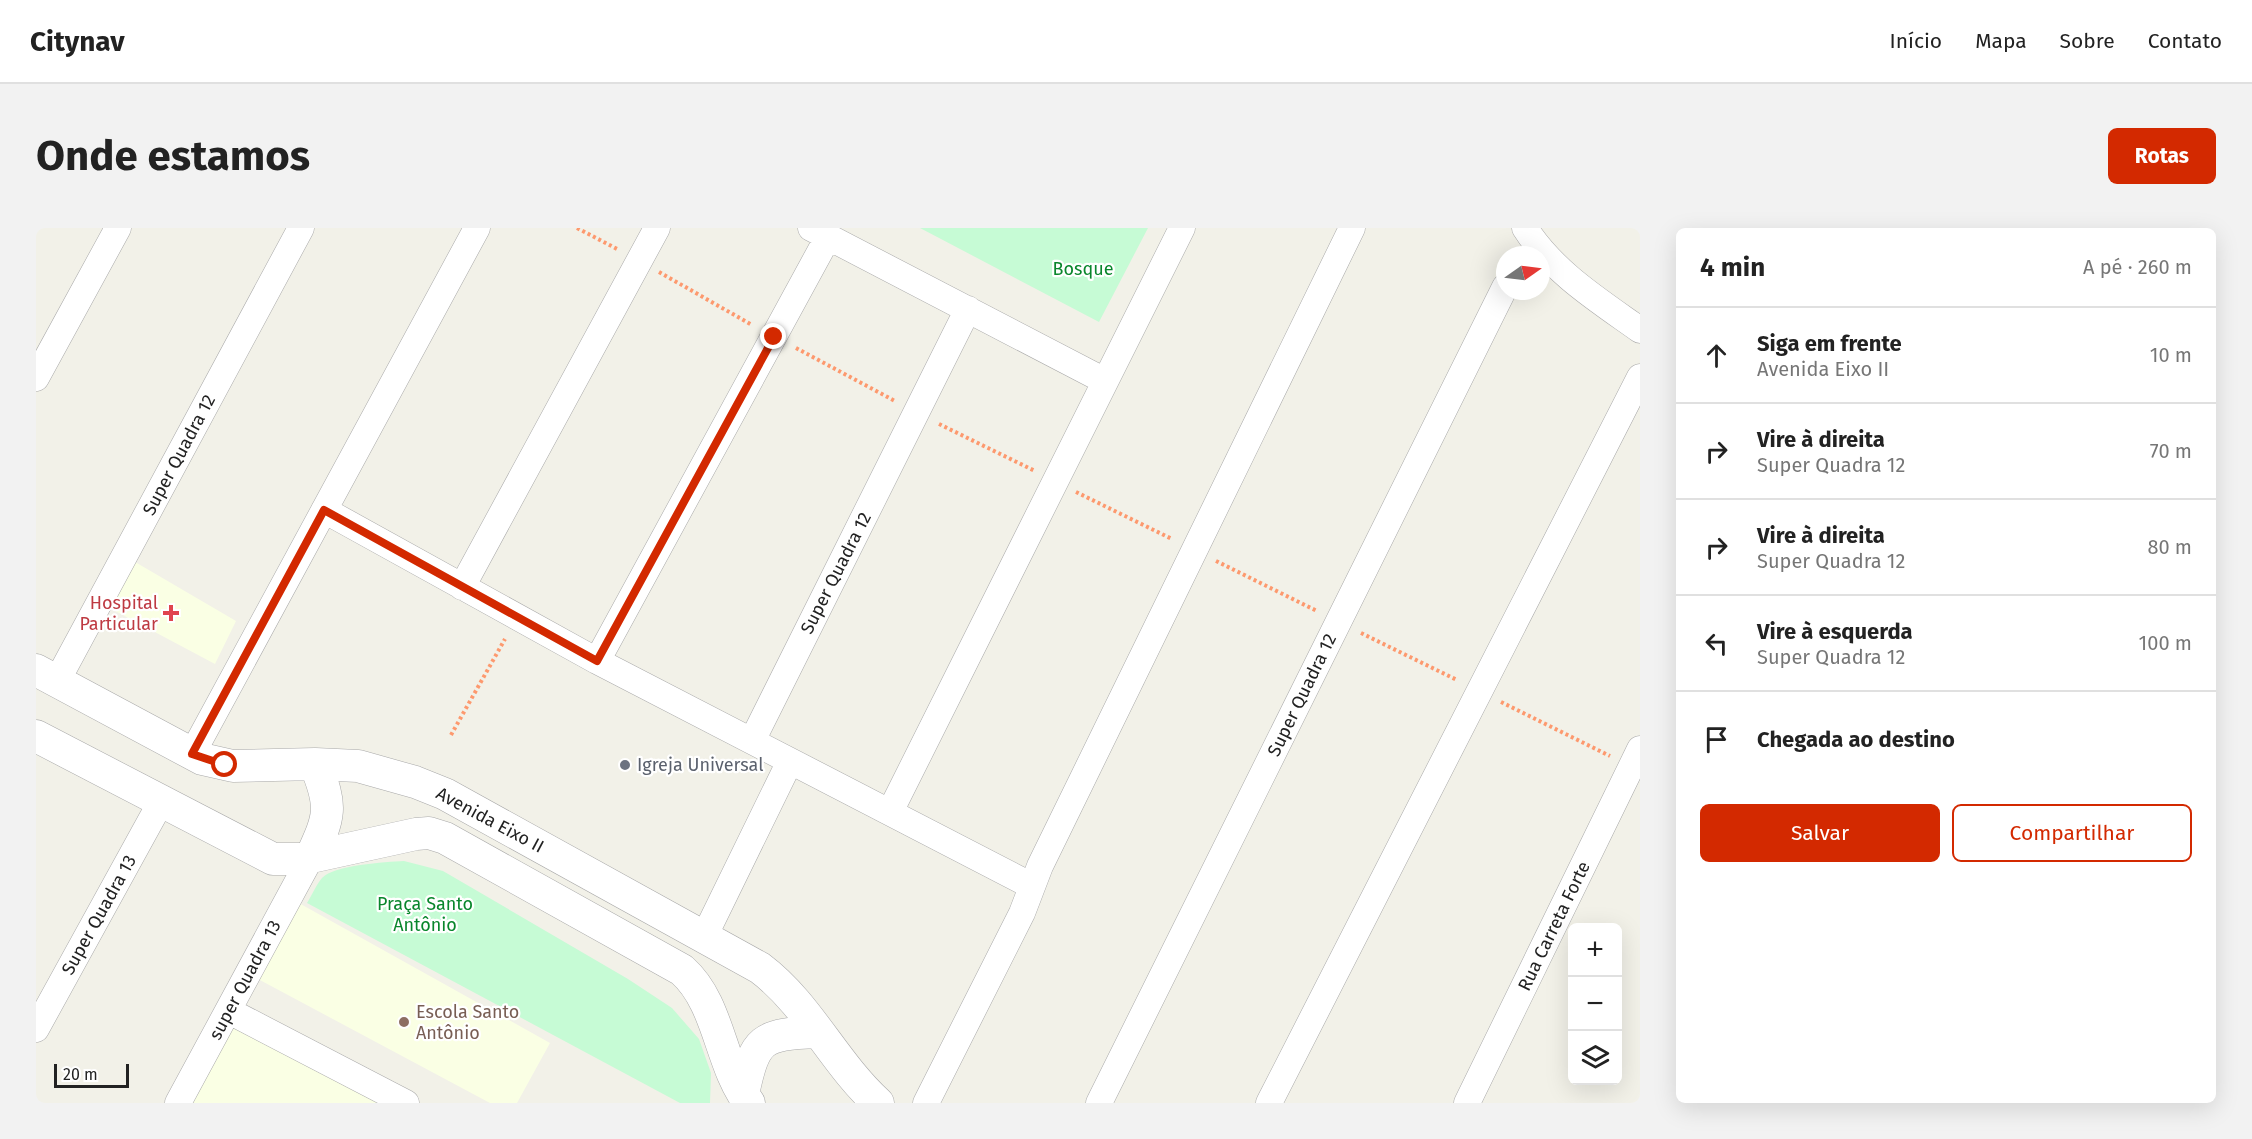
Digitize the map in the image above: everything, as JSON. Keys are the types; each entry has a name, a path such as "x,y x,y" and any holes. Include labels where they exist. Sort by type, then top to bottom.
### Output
{"street":[{"path":"36,378 118,228"},
{"name":"Super Quadra 12","path":"46,675 301,228"},
{"path":"192,754 477,228"},
{"path":"462,587 657,228"},
{"path":"890,812 1182,228"},
{"path":"926,1103 1022,913 1032,886 1352,228"},
{"path":"597,661 774,337 819,232 1105,381"},
{"path":"1525,240 1589,294 1640,330"},
{"name":"Super Quadra 12","path":"1099,1103 1499,300"},
{"name":"Super Quadra 12","path":"752,741 968,309"},
{"path":"1269,1103 1640,377"},
{"path":"324,510 597,661 1032,886"},
{"name":"Avenida Eixo II","path":"46,675 192,754 214,763 233,766 315,764 358,766 445,794 760,968 783,988 846,1068 878,1103"},
{"name":"Avenida Eixo II","path":"36,736 162,800 264,856 280,860 311,857 416,834 429,833 445,838 682,970 693,979 702,993 744,1100"},
{"name":"Rua Carreta Forte","path":"1467,1103 1636,758"},
{"path":"704,937 790,761"},
{"path":"311,857 323,831 328,806 326,793 315,764"},
{"name":"Super Quadra 13","path":"36,1029 162,800"},
{"name":"super Quadra 13","path":"178,1103 311,857"},
{"path":"229,1011 406,1103"},
{"path":"744,1100 751,1060 762,1042 781,1035 818,1032"}],"path":[{"path":"577,228 774,337 916,412 1479,692 1636,758"},
{"path":"451,735 517,617"}],"shaded area":[{"name":"Hospital Particular","path":"130,559 236,621 215,664 104,605"},
{"path":"297,902 550,1043 517,1103 490,1103 258,979"},
{"path":"234,1024 388,1103 191,1103"}],"green space":[{"name":"Bosque","path":"920,228 1148,228 1099,322"},
{"name":"Praça Santo Antônio","path":"404,861 443,871 628,979 672,1008 699,1039 711,1073 710,1103 680,1103 307,903 322,878 337,870 360,865"}],"place":[{"name":"Hospital Particular","path":"171,613"},
{"name":"Igreja Universal","path":"625,765"},
{"name":"Escola Santo Antônio","path":"404,1022"}],"route":[{"path":"225,765 192,754 324,510 597,661 774,337"}]}
